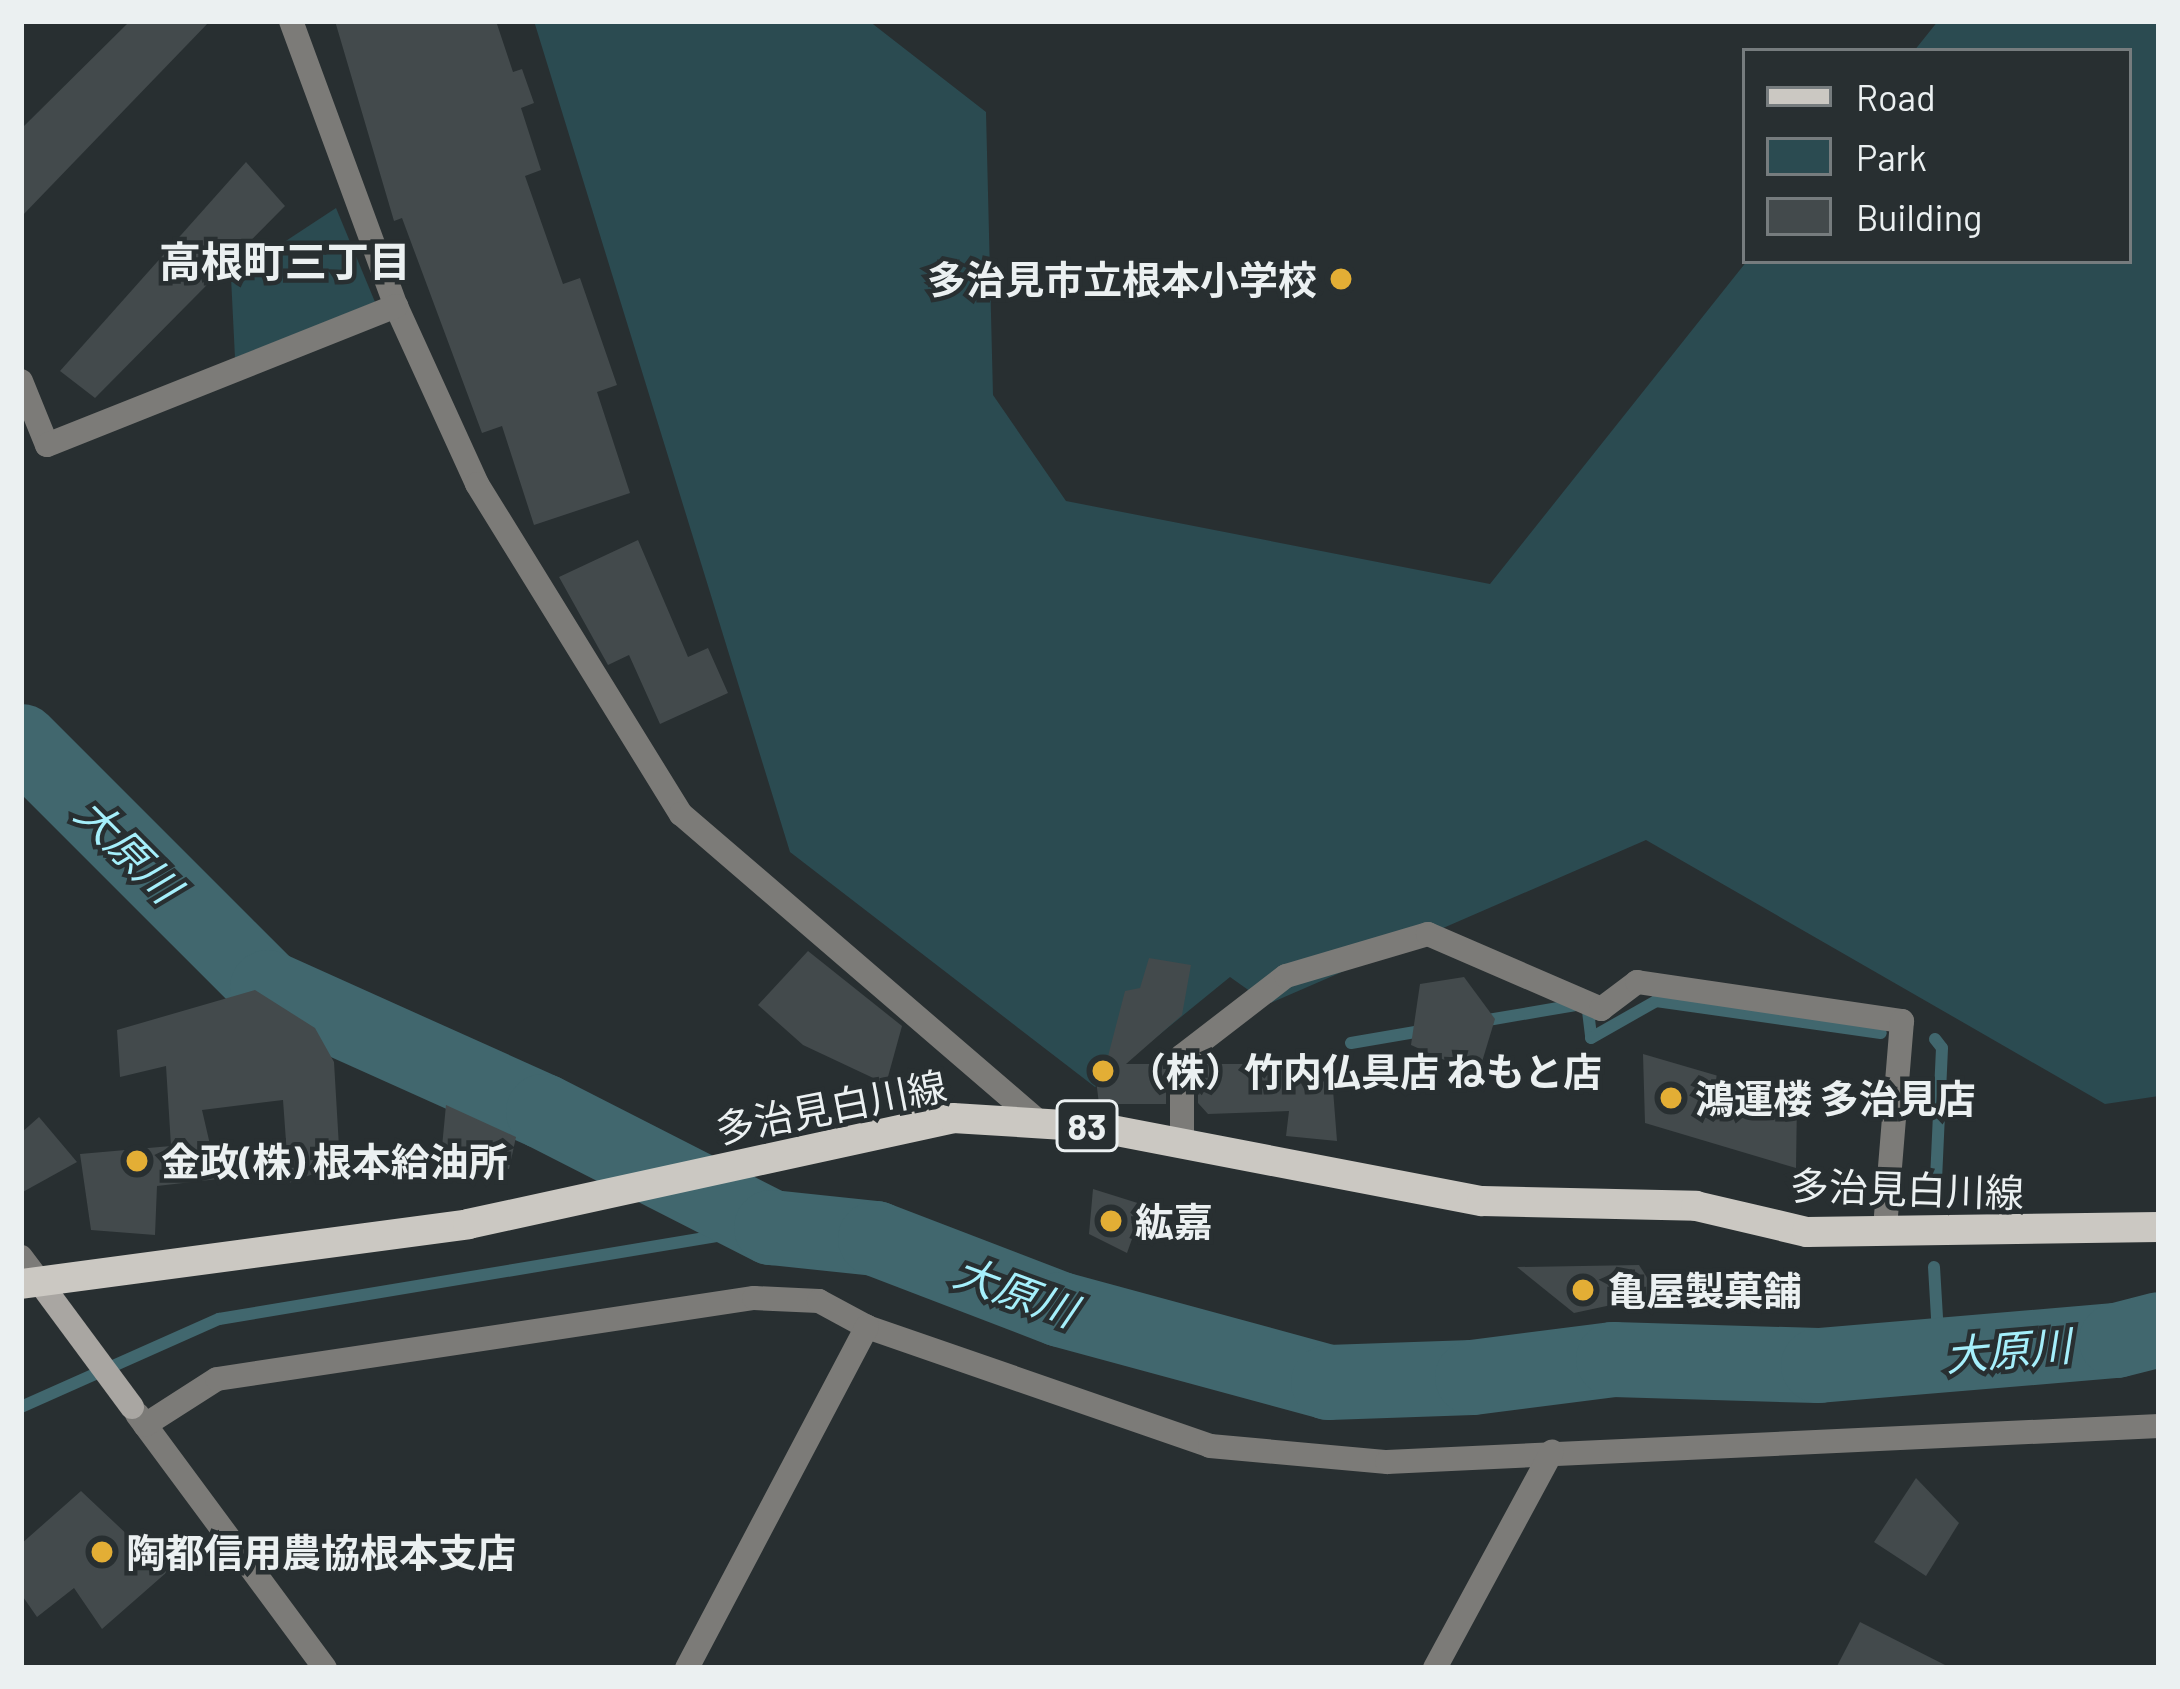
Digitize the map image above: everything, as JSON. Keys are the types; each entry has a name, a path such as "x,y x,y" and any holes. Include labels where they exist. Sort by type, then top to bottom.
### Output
{"main road":[{"name":"多治見白川線","path":"31,1284 206,1255 468,1224 953,1118 1039,1121 1482,1202 1696,1206 1807,1232 2097,1234 2159,1227"}],"street":[{"path":"291,21 396,306 477,484 681,814 1039,1121"},
{"path":"21,382 47,445 396,306"},
{"path":"1182,1144 1182,1056 1286,976 1428,934 1601,1009 1637,982 1902,1021 1885,1229"},
{"path":"21,1258 31,1284 88,1346 325,1668"},
{"path":"138,1416 217,1379 754,1298 819,1301 867,1327 1210,1446 1387,1462 2159,1426"},
{"path":"687,1668 867,1327"},
{"path":"1435,1668 1552,1452"}],"green space":[{"path":"534,21 869,21 986,112 993,395 1066,501 1490,584 1745,264 2132,264 2132,48 1916,48 1938,21 2159,21 2159,1096 2105,1104 1646,840 1268,1004 1230,977 1095,1087 790,852"},
{"path":"336,208 375,302 235,358 231,277"}],"building":[{"path":"130,21 210,21 21,217 21,129"},
{"path":"335,21 496,21 513,72 522,69 534,103 521,108 541,170 525,176 563,284 580,278 617,385 597,392 630,493 534,525 502,426 482,433 402,218 394,221"},
{"path":"246,162 285,206 95,398 60,371"},
{"path":"638,540 688,657 708,648 728,693 660,724 629,655 608,665 559,577"},
{"path":"808,951 902,1026 886,1084 803,1045 758,1005"},
{"path":"1149,958 1191,965 1182,1015 1126,1064 1166,1064 1166,1104 1099,1104 1094,1064 1106,1064 1125,991 1140,988"},
{"path":"1464,977 1495,1019 1478,1075 1411,1045 1420,984"},
{"path":"255,990 315,1028 334,1062 340,1164 289,1183 283,1100 202,1110 218,1179 157,1186 155,1235 91,1230 80,1154 171,1146 166,1066 120,1077 117,1030"},
{"path":"1643,1054 1797,1099 1796,1168 1645,1123"},
{"path":"1198,1064 1331,1064 1337,1141 1286,1136 1289,1111 1208,1114 1198,1103"},
{"path":"446,1105 516,1137 509,1169 440,1168"},
{"path":"39,1117 77,1162 21,1193 21,1133"},
{"path":"1093,1189 1144,1205 1127,1253 1089,1234"},
{"path":"1639,1265 1658,1295 1574,1313 1517,1267"},
{"path":"1916,1478 1959,1523 1926,1576 1874,1542"},
{"path":"81,1491 167,1572 102,1629 74,1588 37,1617 21,1594 21,1544"},
{"path":"1860,1622 1951,1668 1836,1668"}],"waterway":[{"name":"大原川","path":"21,741 267,987 543,1111 771,1227 875,1238 1060,1309 1328,1382 1472,1377 1613,1359 1818,1365 2116,1340 2159,1329"},
{"path":"1482,1021 1587,1003 1591,1038 1656,1001 1881,1033"},
{"path":"1351,1043 1427,1030"},
{"path":"1935,1039 1942,1048 1936,1178"},
{"path":"21,1407 219,1319 771,1227"},
{"path":"1934,1267 1939,1350"}],"place":[{"name":"多治見市立根本小学校","path":"1341,279"},
{"name":"（株）竹内仏具店 ねもと店","path":"1103,1071"},
{"name":"鴻運楼 多治見店","path":"1671,1098"},
{"name":"金政(株) 根本給油所","path":"137,1161"},
{"name":"紘嘉","path":"1111,1221"},
{"name":"亀屋製菓舗","path":"1583,1290"},
{"name":"陶都信用農協根本支店","path":"102,1552"}],"district":[{"name":"高根町三丁目","path":"285,260"}]}
